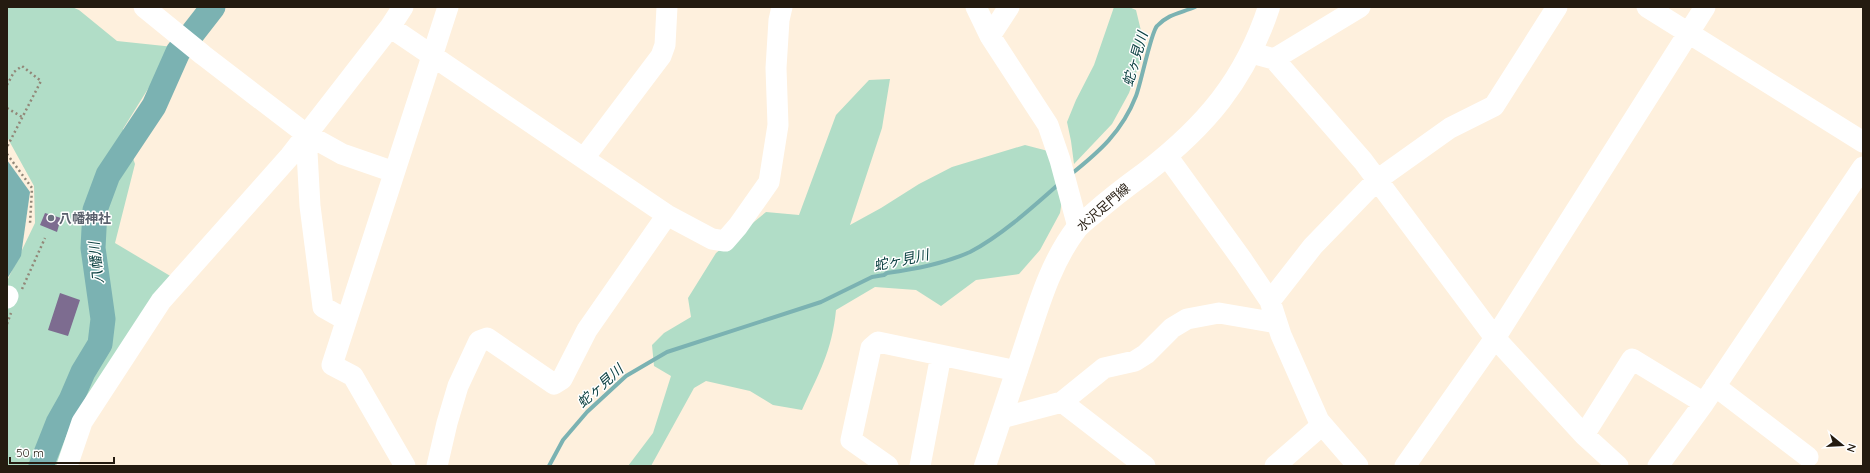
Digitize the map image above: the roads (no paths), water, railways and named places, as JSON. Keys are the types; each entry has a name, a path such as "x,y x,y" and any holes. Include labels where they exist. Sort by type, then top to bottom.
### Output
{"main road":[{"name":"水沢足門線","path":"985,466 1042,295 1058,255 1078,227 1167,156 1196,130 1236,80 1252,53 1267,15"}],"street":[{"path":"67,466 82,422 161,301 290,156 390,27 403,7"},
{"path":"405,466 353,376 332,365 448,7"},
{"path":"584,158 660,56 665,45 667,7"},
{"path":"390,27 667,215 712,239 725,240 738,226 769,182 778,125 776,68 779,20 782,7"},
{"path":"976,7 990,36 1048,125 1060,160 1078,227"},
{"path":"990,36 1009,7"},
{"path":"1274,59 1360,7"},
{"path":"1270,301 1313,246 1378,180 1450,128 1494,106 1557,7"},
{"path":"1648,7 1863,142"},
{"path":"1405,466 1495,338 1705,7"},
{"path":"147,8 178,36 306,134 342,154 394,172"},
{"path":"1252,53 1274,59 1363,161 1495,338 1584,435 1618,466"},
{"path":"306,134 310,206 323,307 346,320"},
{"path":"1167,156 1270,301 1277,323 1322,425 1358,466"},
{"path":"1658,466 1710,394 1863,167"},
{"path":"437,466 447,423 458,386 480,341 487,338 554,384 562,379 587,330 667,215"},
{"path":"1001,418 1062,402 1104,368 1135,361 1146,354 1172,328 1187,319 1219,313 1277,323"},
{"path":"888,466 851,440 871,348 878,342 1017,371"},
{"path":"920,466 941,355"},
{"path":"1584,435 1632,359 1710,394 1808,457"},
{"path":"1062,402 1145,466"},
{"path":"1275,466 1322,425"}],"water":[{"path":"7,160 30,192 21,256 7,279"}],"waterway":[{"name":"八幡川","path":"41,466 58,423 71,400 83,372 100,344 103,319 93,248 95,210 108,175 154,106 178,52 213,7"},
{"name":"蛇ヶ見川","path":"1070,175 1091,158 1109,140 1124,120 1136,96 1152,38 1157,26 1170,16 1195,7"},
{"name":"蛇ヶ見川","path":"549,466 563,440 587,412 626,376 667,352 821,302 872,277 939,263 970,252 1005,229 1060,183"}],"place":[{"name":"八幡神社","path":"51,218"}]}
